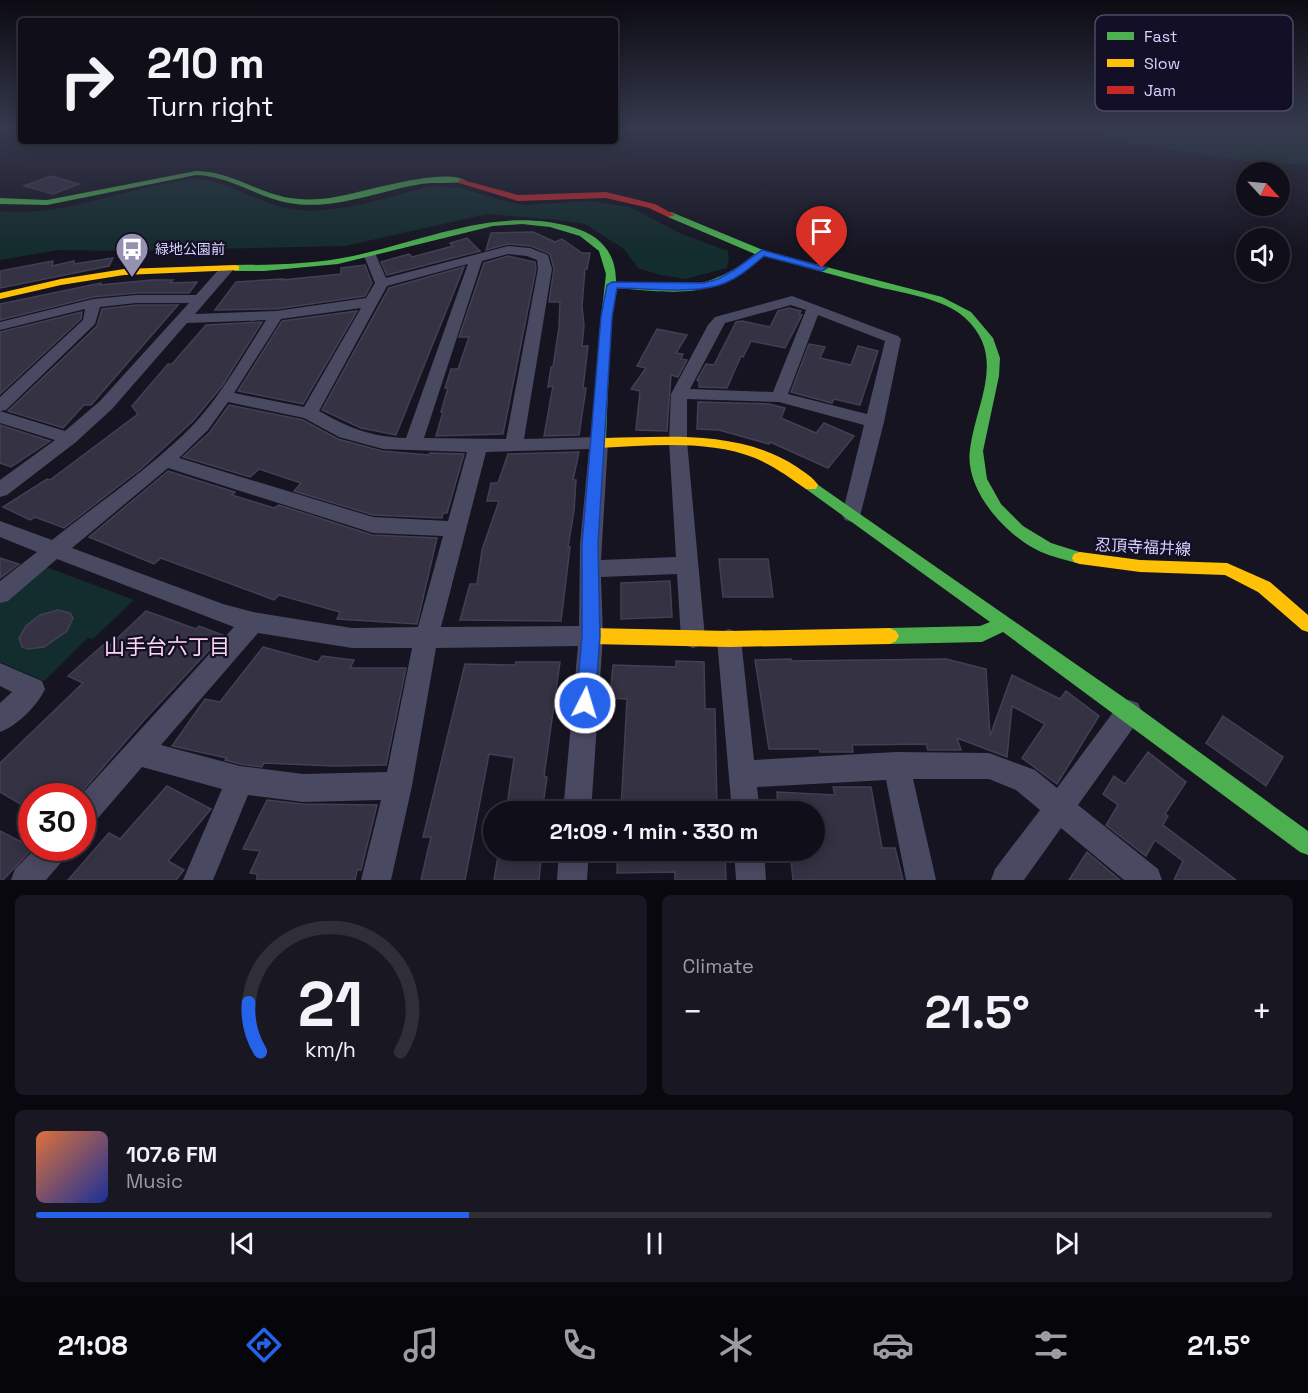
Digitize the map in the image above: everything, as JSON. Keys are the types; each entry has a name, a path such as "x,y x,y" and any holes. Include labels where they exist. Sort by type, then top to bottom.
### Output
{"street":[{"name":"忍頂寺福井線","path":"0,201 21,205 42,204 186,173 218,174 278,198 293,201 339,199 417,182 454,179 518,198 606,195 652,206 717,236 762,253 938,299 967,314 987,338 994,358 993,376 976,451 980,479 996,507 1018,530 1046,547 1088,561 1140,566 1227,569 1264,587 1308,625"},
{"path":"0,296 31,288 106,275 165,269 226,270 291,267 370,256 469,229 502,224 534,223 570,229 592,239 605,251 611,266 612,285 606,317 599,443 590,544 591,636 578,801"},
{"path":"309,413 382,283 508,250 530,252 543,258 545,269 514,444"},
{"path":"612,285 705,286 738,272 762,253"},
{"path":"370,256 382,283"},
{"path":"413,444 477,257"},
{"path":"0,489 70,438 106,405 226,270"},
{"path":"0,326 93,303 136,299 199,299"},
{"path":"693,638 678,441 679,394 715,325 723,318 788,300 893,339 852,515"},
{"path":"183,319 276,315 371,302"},
{"path":"0,406 90,321 93,303"},
{"path":"778,397 814,308"},
{"path":"0,594 165,460 202,426 276,315"},
{"path":"679,394 778,397 875,422"},
{"path":"224,396 309,413 345,433 383,443 478,446 678,441 705,442 752,452 781,464 1129,712 1308,844"},
{"path":"0,417 70,438"},
{"path":"376,880 398,786 426,639 478,446"},
{"path":"165,460 373,525 456,529"},
{"path":"0,529 221,614 253,622 352,638 591,636 729,639 982,633 1003,624"},
{"path":"591,569 688,565"},
{"path":"96,799 253,622"},
{"path":"729,639 745,801"},
{"path":"0,674 33,689 0,720"},
{"path":"1006,880 1129,712"},
{"path":"137,752 240,780 303,788 398,786"},
{"path":"743,774 896,765 989,766 1025,780 1147,880"},
{"path":"896,765 921,880"},
{"path":"198,880 240,780"},
{"path":"26,880 43,861"},
{"path":"572,880 573,861"},
{"path":"750,861 751,880"}],"green space":[{"path":"196,179 219,183 274,205 302,210 358,205 431,186 461,188 524,205 589,201 630,207 682,234 728,251 729,259 727,268 685,279 660,275 638,268 624,249 585,224 487,214 345,246 130,251 58,250 0,260 0,211 23,212 72,206 148,187"},
{"path":"41,565 134,600 93,639 88,638 44,681 0,662 0,598"}],"building":[{"path":"51,176 79,184 53,194 24,186"},
{"path":"533,232 555,242 562,239 582,253 590,253 587,269 585,269 582,306 584,325 582,346 588,346 583,388 586,388 579,435 544,436 553,386 548,387 559,327 560,302 549,302 554,269 550,254 531,246 508,244 486,250 491,233"},
{"path":"467,238 480,251 387,275 381,262 409,254 412,257 453,246 450,243"},
{"path":"508,256 535,262 536,269 503,434 436,436 451,369 458,369 469,337 459,337 484,263"},
{"path":"113,258 109,266 0,288 0,271 53,261 52,266 74,261 74,264"},
{"path":"365,265 372,283 365,296 276,309 215,310 236,282 341,274 341,268"},
{"path":"464,267 396,435 361,428 322,410 389,288"},
{"path":"173,280 170,283 197,282 189,293 136,293 93,297 0,320 0,304 101,283 100,285"},
{"path":"136,305 178,305 91,405 84,405 63,428 8,411 97,326 102,309"},
{"path":"789,308 801,311 799,314 802,315 785,348 751,341 743,357 741,356 727,388 699,387 697,380 706,364 714,365 736,322 742,321 770,327 778,311"},
{"path":"357,311 303,404 238,391 282,321"},
{"path":"82,312 81,319 0,394 0,332"},
{"path":"262,322 222,386 193,421 142,468 64,528 35,517 30,520 3,507 47,479 50,480 138,414 132,406 206,325"},
{"path":"657,329 687,335 676,353 683,354 681,359 687,360 678,377 671,375 667,431 636,430 640,391 631,389 646,368 637,366"},
{"path":"809,344 825,347 820,358 851,365 858,346 878,351 860,405 834,399 832,403 791,392"},
{"path":"698,402 769,404 785,408 781,418 816,433 824,423 854,436 828,468 770,442 769,444 719,430 697,429"},
{"path":"229,405 303,420 338,439 382,451 429,455 430,453 464,454 447,513 443,513 442,518 373,515 294,491 301,483 259,469 250,477 183,457 210,432"},
{"path":"0,425 50,441 11,467 0,463"},
{"path":"579,452 573,480 576,480 574,511 561,621 460,620 470,584 477,584 482,550 499,501 487,501 491,483 498,483 508,454"},
{"path":"168,471 235,492 232,495 274,508 279,505 372,535 437,538 417,624 337,619 340,612 279,595 274,600 161,558 154,564 89,537"},
{"path":"0,558 19,564 0,578"},
{"path":"719,559 768,559 773,597 723,597"},
{"path":"670,581 672,617 621,619 621,583"},
{"path":"58,610 70,613 73,618 67,631 44,647 28,649 22,647 19,638 26,626 40,615"},
{"path":"146,611 196,629 199,626 223,635 89,783 18,783 18,803 0,792 0,763 83,683 68,676 103,645 108,647"},
{"path":"263,647 318,662 322,656 354,660 350,668 406,668 386,765 333,766 264,763 262,767 240,764 225,760 227,758 172,746 205,699 220,702"},
{"path":"791,659 791,661 946,659 986,669 990,736 1012,675 1060,699 1066,691 1099,716 1057,784 1022,758 1045,724 1012,706 1007,757 957,738 961,750 928,750 926,744 852,745 853,752 769,749 755,660"},
{"path":"676,661 704,662 705,709 715,709 717,801 621,801 627,699 610,698 613,665 676,667"},
{"path":"516,662 560,662 544,776 547,777 544,801 508,801 514,758 489,754 465,880 421,880 431,837 423,837 465,664 515,665"},
{"path":"1223,716 1283,757 1266,786 1206,743"},
{"path":"1148,752 1186,782 1165,814 1168,816 1163,825 1236,880 1174,880 1183,861 1155,840 1146,856 1106,825 1118,805 1103,794 1114,776 1125,784"},
{"path":"167,786 211,809 168,861 184,870 176,880 68,880 85,861 96,861 96,848 109,833 120,839"},
{"path":"833,787 871,787 882,848 895,848 903,880 793,880 791,861 825,861 825,801 777,801 777,792 835,795"},
{"path":"267,800 303,804 377,805 361,870 357,870 355,880 257,880 257,874 250,873 260,851 243,849"},
{"path":"0,831 18,840 18,861 21,861 3,880 0,880"},
{"path":"1087,852 1120,880 1069,880"},
{"path":"497,861 541,861 539,880 494,880"},
{"path":"618,861 725,861 726,880 675,880 675,872 617,873"}],"traffic: fast":[{"path":"0,201 23,203 72,199 172,176 196,173 209,173 233,179 280,199 310,202 346,198 435,179 462,181"},
{"path":"671,215 762,253 938,299 967,314 987,338 994,358 993,376 976,451 980,479 996,508 1018,530 1046,547 1080,558"},
{"path":"235,268 294,266 352,259 436,236 493,224 522,222 550,224 583,234 603,249 608,258 611,274 599,439"},
{"path":"612,285 669,289 698,288 729,278 762,253"},
{"path":"811,485 1129,712 1308,844"},
{"path":"890,636 982,634 1003,624"}],"traffic: slow":[{"path":"0,296 61,282 124,272 235,268"},
{"path":"599,439 599,443 668,441 737,448 759,454 780,464 811,485"},
{"path":"1080,558 1140,566 1227,569 1264,587 1308,625"},
{"path":"591,636 729,639 890,636"}],"traffic: jam":[{"path":"462,181 518,198 606,195 652,206 671,215"}],"place":[{"name":"緑地公園前","path":"132,278"}],"district":[{"name":"山手台六丁目","path":"167,646"}],"route":[{"path":"585,703 591,636 590,544 599,443 606,317 612,285 705,286 738,272 762,253 822,268"}]}
